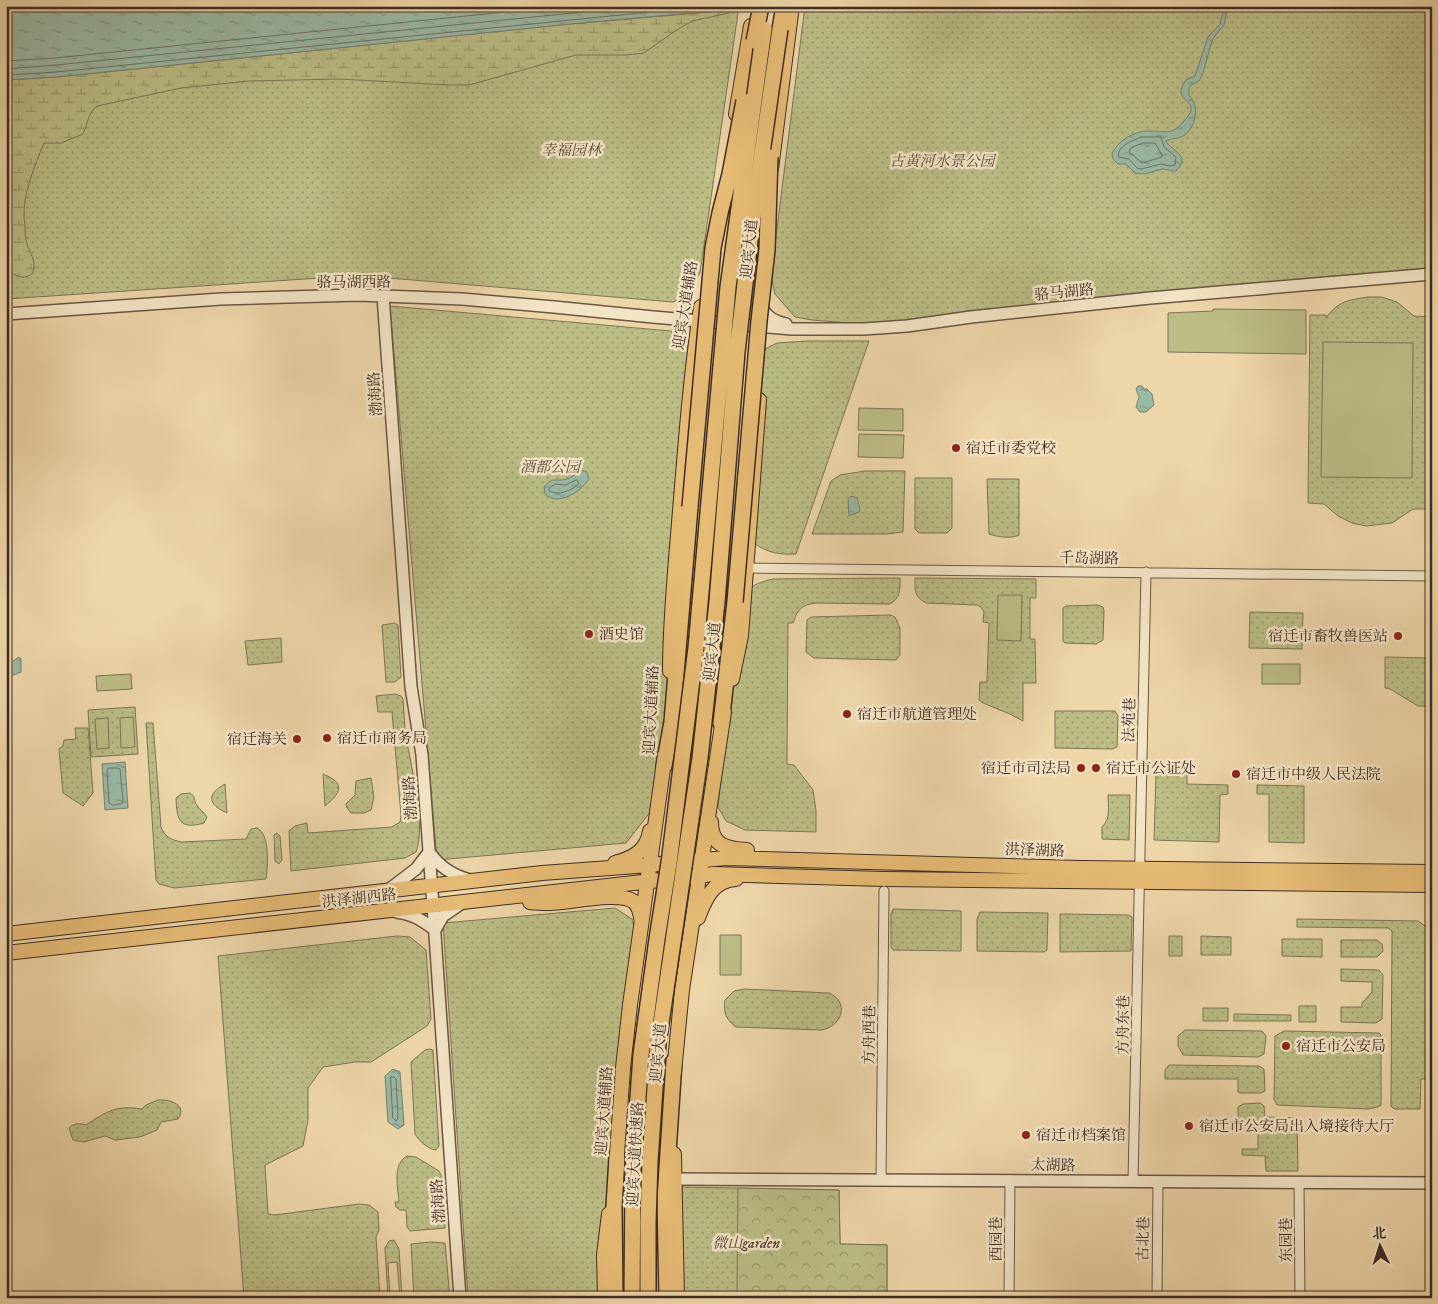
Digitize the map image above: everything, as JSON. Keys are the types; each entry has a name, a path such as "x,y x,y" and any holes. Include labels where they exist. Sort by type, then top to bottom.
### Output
{"highway":[{"path":"664,766 672,722 713,248 730,174 761,6"},
{"name":"迎宾大道","path":"669,862 696,648 728,286 768,6"},
{"name":"迎宾大道","path":"648,1298 650,1161 658,1044 700,758 717,602 752,215 784,29 784,6"},
{"path":"721,723 735,602 758,330 767,250 769,168 784,29"},
{"name":"迎宾大道快速路","path":"632,1298 633,1169 641,1055 669,862"},
{"path":"666,1298 665,1200 674,1061"},
{"path":"615,1298 614,1206 617,1158"}],"main road":[{"name":"迎宾大道辅路","path":"604,1298 604,1255 617,1158 623,1068 648,882 644,866 664,766 670,702 670,624 690,388 716,212 730,152 755,6"},
{"path":"676,1298 674,1061 685,970 721,723 741,636 762,362 758,286 784,29 792,6"},
{"path":"718,745 719,767 711,815 711,831 715,840 724,847 733,849 879,855 972,865"},
{"path":"542,873 612,864 640,853 649,838 654,803 664,766"},
{"name":"洪泽湖路","path":"644,866 726,858 972,865 1298,883 1432,885"},
{"name":"洪泽湖西路","path":"6,934 542,873 644,866"},
{"name":"洪泽湖路","path":"714,874 884,880 1432,872"},
{"name":"洪泽湖西路","path":"6,953 714,874"},
{"path":"685,970 698,918 713,888 722,882 732,879 807,877"},
{"path":"1298,883 1308,889 1432,892"},
{"path":"490,900 550,903 612,897 628,898 635,902 639,908 642,922"}],"street":[{"name":"骆马湖路","path":"700,321 820,330 907,326 971,317 1150,298 1432,274"},
{"name":"骆马湖西路","path":"6,314 221,299 358,295 526,304 700,321"},
{"name":"渤海路","path":"384,296 411,687 422,755 460,1298"},
{"path":"759,297 764,311 771,319 784,324 824,328 907,326"},
{"name":"千岛湖路","path":"746,568 1432,576"},
{"name":"法苑巷","path":"1139,875 1146,572"},
{"path":"386,892 416,869 429,852 435,860 451,873 474,882"},
{"name":"方舟东巷","path":"1133,1181 1139,875"},
{"name":"方舟西巷","path":"880,1179 884,891"},
{"path":"388,911 418,917 435,930 443,916 462,903"},
{"name":"太湖路","path":"674,1179 1432,1183"},
{"name":"西园巷","path":"1010,1180 1010,1298"},
{"name":"古北巷","path":"1156,1298 1158,1181"},
{"name":"东园巷","path":"1299,1182 1300,1298"}],"green space":[{"name":"幸福园林","path":"6,6 739,6 700,273 684,298 673,302 377,277 320,278 6,299"},
{"name":"古黄河水景公园","path":"805,6 1432,6 1432,269 884,322 849,323 795,317 775,294 771,276"},
{"path":"733,10 729,13 692,21 644,53 576,55 469,85 339,79 249,81 181,88 97,106 90,115 83,134 61,143 44,143 37,160 30,179 24,208 26,240 34,264 33,273 25,277 15,275 12,273 6,259 6,175 11,169 10,164 6,161 6,80 57,77 570,24"},
{"path":"1368,297 1382,297 1397,302 1414,316 1432,317 1432,343 1429,509 1413,509 1392,523 1366,526 1352,523 1338,516 1324,504 1308,503 1310,315 1326,315 1326,318 1330,312 1344,302"},
{"name":"酒都公园","path":"390,306 682,332 703,363 681,656 655,806 626,843 437,860"},
{"path":"1213,309 1306,310 1306,354 1168,352 1168,313 1213,311"},
{"path":"869,341 796,554 783,554 765,550 749,539 763,350 777,343"},
{"path":"1323,342 1413,343 1412,478 1321,477"},
{"path":"859,408 903,409 903,431 858,430"},
{"path":"859,434 904,435 903,458 858,457"},
{"path":"865,471 905,471 903,532 887,534 812,534 831,481 840,475"},
{"path":"915,478 952,478 952,528 947,533 919,533 915,529"},
{"path":"987,479 1019,479 1019,535 1004,537 989,534"},
{"path":"900,578 898,596 889,604 816,603 801,608 793,623 788,623 787,764 794,765 813,790 816,810 816,832 745,830 726,821 718,807 737,610 747,592 759,583 773,579"},
{"path":"915,578 1036,579 1036,598 1030,598 1030,639 1035,639 1036,683 1023,683 1023,721 979,700 980,682 987,682 989,623 983,622 984,612 981,607 977,605 926,603 916,593"},
{"path":"998,595 1022,595 1021,641 997,640"},
{"path":"1098,605 1103,607 1104,611 1103,640 1096,644 1065,643 1063,641 1063,608 1066,606"},
{"path":"1250,612 1303,613 1302,649 1249,648"},
{"path":"890,615 895,617 900,628 900,655 896,660 814,658 806,652 807,620 811,617"},
{"path":"395,623 398,625 401,677 395,682 386,682 382,625"},
{"path":"281,638 282,662 248,665 245,641"},
{"path":"1385,657 1432,658 1432,706 1418,706 1390,689 1385,688"},
{"path":"1262,664 1300,664 1300,684 1262,684"},
{"path":"131,674 132,689 97,691 96,676"},
{"path":"395,694 403,699 405,729 416,792 419,840 416,852 405,858 291,871 289,831 295,826 307,823 308,833 392,827 400,822 401,815 392,712 378,712 376,696"},
{"path":"135,707 138,754 91,757 88,710"},
{"path":"1055,711 1115,711 1118,716 1117,747 1112,749 1055,748"},
{"path":"133,717 135,747 121,748 120,718"},
{"path":"108,718 109,748 97,749 95,719"},
{"path":"146,723 153,723 161,827 164,833 172,839 182,842 246,839 251,829 257,828 261,831 266,843 266,879 174,888 159,884 156,880"},
{"path":"75,728 88,728 93,793 83,806 63,793 59,749 63,746 64,740 76,739"},
{"path":"1156,773 1187,773 1187,784 1228,785 1228,794 1220,795 1219,842 1154,840"},
{"path":"323,774 335,781 339,788 335,797 325,806"},
{"path":"371,778 374,797 371,810 364,813 351,813 346,804 355,795 356,781"},
{"path":"225,784 227,813 216,806 212,799 212,795"},
{"path":"1257,785 1304,786 1304,843 1269,842 1269,794 1257,794"},
{"path":"190,793 194,796 197,806 207,817 204,823 196,825 184,824 179,817 176,798 181,794"},
{"path":"1108,795 1130,795 1129,840 1102,839 1102,827 1108,816"},
{"path":"277,833 280,836 282,860 279,864 275,861 274,835"},
{"path":"615,908 632,919 637,937 612,1298 468,1298 443,923"},
{"path":"893,909 961,911 961,951 893,950 891,947 891,915"},
{"path":"980,912 1048,913 1047,950 1044,952 977,951 977,919"},
{"path":"1060,914 1129,915 1132,917 1131,951 1060,952"},
{"path":"1297,919 1418,921 1428,928 1431,934 1431,1079 1421,1079 1420,1109 1394,1109 1391,1106 1392,931 1388,928 1297,927"},
{"path":"720,935 741,935 741,975 720,975"},
{"path":"397,936 410,937 426,950 431,1019 427,1026 371,1062 355,1062 323,1067 308,1088 308,1120 303,1146 265,1165 268,1214 274,1215 359,1204 369,1205 378,1212 379,1230 376,1237 380,1298 244,1298 218,956"},
{"path":"1169,936 1182,936 1182,956 1169,956"},
{"path":"1201,936 1231,937 1231,955 1201,955"},
{"path":"1282,939 1322,939 1322,957 1282,956"},
{"path":"1341,940 1377,940 1382,944 1383,951 1377,957 1341,957"},
{"path":"1341,969 1379,970 1383,975 1382,1019 1376,1023 1341,1022 1341,1007 1362,1007 1362,1003 1372,992 1372,982 1341,981"},
{"path":"744,989 829,993 840,1002 841,1014 834,1024 821,1030 736,1027 726,1015 724,1008 725,1000 734,991"},
{"path":"1299,1006 1316,1006 1316,1022 1299,1022"},
{"path":"1203,1008 1228,1008 1228,1021 1203,1021"},
{"path":"1234,1014 1291,1015 1291,1021 1234,1021"},
{"path":"1185,1030 1262,1031 1266,1036 1264,1054 1258,1057 1183,1055 1178,1046 1178,1036"},
{"path":"1284,1031 1379,1033 1381,1035 1381,1105 1368,1109 1277,1105 1274,1099 1275,1036"},
{"path":"425,1050 433,1050 439,1146 436,1150 424,1144 415,1134 411,1062"},
{"path":"1169,1065 1259,1066 1264,1069 1265,1091 1261,1093 1240,1093 1238,1092 1238,1079 1165,1079 1165,1070"},
{"path":"158,1100 176,1104 181,1110 178,1119 161,1122 157,1130 140,1137 115,1140 105,1136 84,1142 73,1140 69,1128 73,1125 86,1125 112,1110 126,1108 142,1109 146,1105"},
{"path":"1260,1103 1264,1106 1265,1117 1297,1118 1298,1171 1266,1171 1265,1156 1242,1155 1242,1149 1258,1149 1258,1129 1238,1128 1238,1107 1243,1104"},
{"path":"407,1156 416,1157 439,1171 441,1175 445,1228 410,1231 407,1227 406,1210 400,1210 396,1207 395,1202 399,1202 397,1177 399,1165"},
{"name":"微山garden","path":"683,1187 839,1190 840,1244 887,1245 887,1298 671,1298 674,1189"},
{"name":"微山garden","path":"738,1188 839,1190 840,1244 887,1245 887,1298 737,1298"},
{"path":"394,1240 399,1249 402,1298 400,1298 397,1262 388,1263 390,1298 388,1298 385,1248 389,1241"},
{"path":"445,1243 450,1298 414,1298 411,1244"}],"water":[{"path":"6,6 790,6 570,24 57,77 6,80"},
{"path":"1224,6 1228,6 1224,25 1214,37 1199,81 1189,88 1189,96 1195,105 1195,116 1192,126 1185,135 1166,141 1181,157 1180,166 1176,171 1162,169 1145,174 1135,173 1126,164 1118,164 1113,159 1112,154 1118,144 1127,137 1143,131 1172,131 1190,114 1190,104 1181,93 1182,88 1186,80 1195,76 1208,37 1220,24"},
{"path":"1138,386 1142,386 1152,394 1154,405 1146,412 1140,412 1136,407 1139,397 1136,389"},
{"path":"581,470 587,472 589,479 581,488 569,496 557,499 545,494 544,487 550,482 572,477"},
{"path":"851,496 857,498 860,509 859,512 849,516 848,500"},
{"path":"19,657 21,659 21,672 6,678 6,666"},
{"path":"125,762 128,808 105,810 102,764"},
{"path":"393,1069 400,1072 404,1125 398,1129 388,1122 385,1076"}],"place":[{"name":"宿迁市委党校","path":"956,448"},
{"name":"酒史馆","path":"589,634"},
{"name":"宿迁市畜牧兽医站","path":"1398,636"},
{"name":"宿迁市航道管理处","path":"847,714"},
{"name":"宿迁市商务局","path":"327,738"},
{"name":"宿迁海关","path":"297,739"},
{"name":"宿迁市司法局","path":"1081,768"},
{"name":"宿迁市公证处","path":"1096,768"},
{"name":"宿迁市中级人民法院","path":"1236,774"},
{"name":"宿迁市公安局","path":"1286,1046"},
{"name":"宿迁市公安局出入境接待大厅","path":"1189,1126"},
{"name":"宿迁市档案馆","path":"1026,1135"}]}
